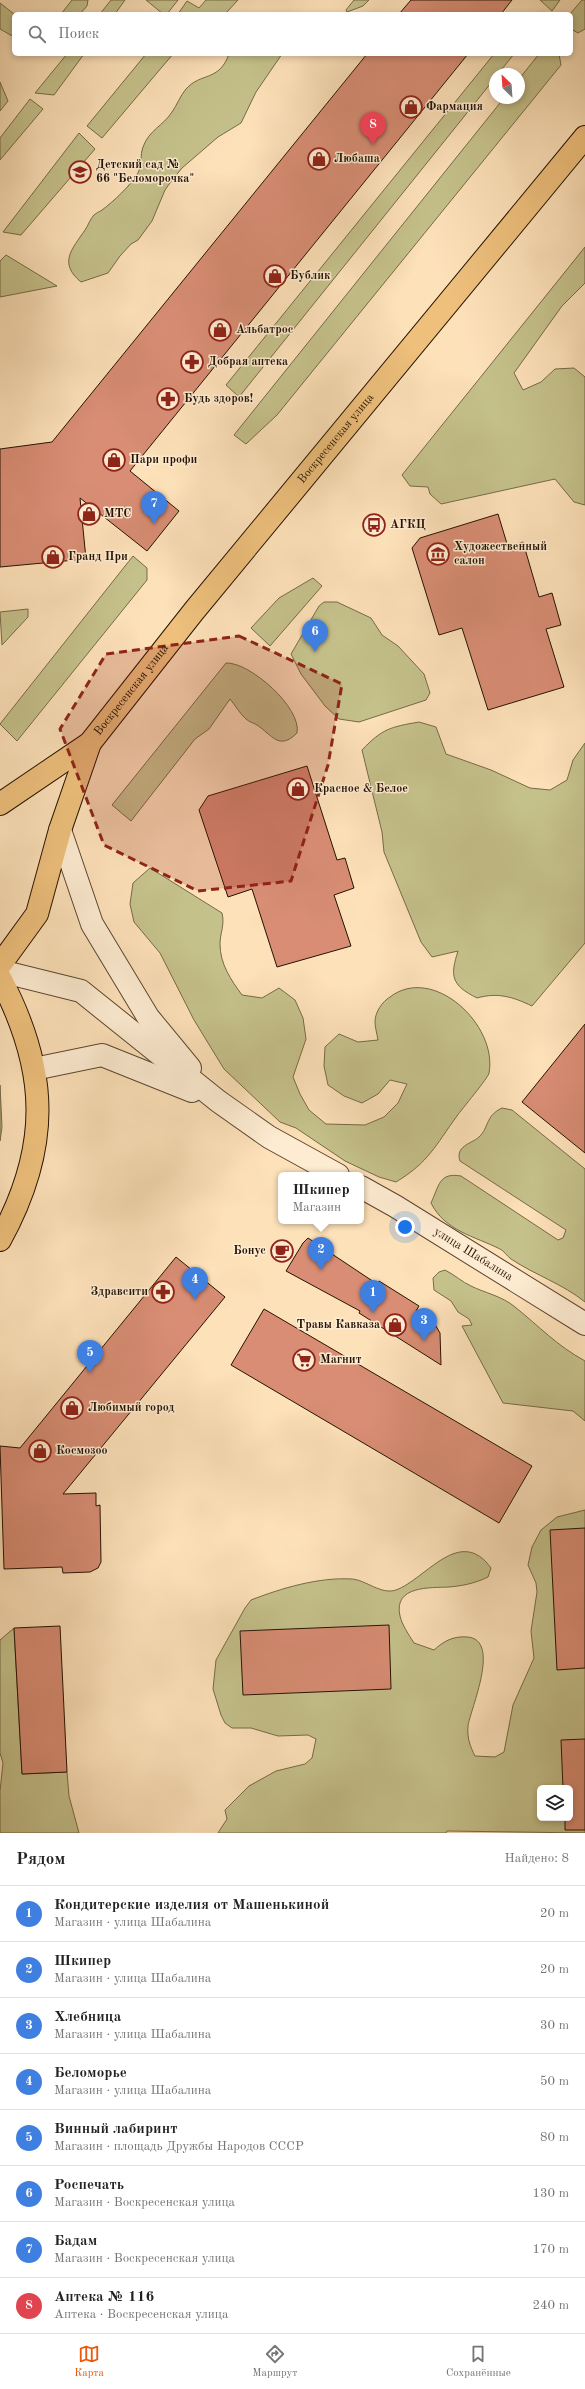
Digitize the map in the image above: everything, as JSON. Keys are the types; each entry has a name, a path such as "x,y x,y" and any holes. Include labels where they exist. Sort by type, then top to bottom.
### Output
{"main road":[{"name":"Воскресенская улица","path":"0,804 90,742 204,599 585,136"},
{"name":"Воскресенская улица","path":"0,965 37,914 60,830 90,742"},
{"path":"0,978 18,1012 28,1040 34,1069 37,1099 37,1129 25,1188 0,1240"}],"street":[{"path":"60,830 92,924 148,1017 218,1101"},
{"path":"0,971 81,991 218,1101 269,1137 333,1172"},
{"path":"34,1069 102,1055 218,1101"},
{"name":"улица Шабалина","path":"364,1189 395,1206 585,1324"}],"highlighted area":[{"path":"239,636 342,684 328,765 291,881 198,891 104,845 60,729 106,654"}],"shaded area":[{"path":"72,0 88,0 87,6 82,12 63,12"},
{"path":"111,0 125,0 116,12 102,12"},
{"path":"146,0 178,0 169,12 161,12"},
{"path":"206,0 238,0 227,12 179,12 187,1 199,8"},
{"path":"354,0 369,0 363,6 347,12 346,10"},
{"path":"540,0 560,0 552,11"},
{"path":"582,0 585,0 585,29 578,33 573,30 573,12 572,12"},
{"path":"0,3 12,12 12,36 0,29"},
{"path":"65,56 83,56 54,95 35,93"},
{"path":"144,56 171,56 102,138 87,126"},
{"path":"228,56 281,56 256,92 241,123 218,137 182,168 165,190 152,221 138,240 131,244 120,256 108,273 81,282 70,269 69,262 72,250 91,218 116,198 135,178 139,170 142,150 146,141 152,132 165,121 186,89 198,80 215,73 225,63"},
{"path":"492,56 512,56 503,68 489,68 489,85 239,397 226,385"},
{"path":"537,56 559,56 561,65 277,415 246,444 234,435 499,104 525,104 525,71"},
{"path":"0,82 8,101 0,111"},
{"path":"30,99 43,109 0,160 0,138"},
{"path":"79,133 95,149 21,235 3,232"},
{"path":"585,247 585,283 562,306 514,373 523,390 541,382 555,369 574,368 585,377 585,505 574,502 555,479 441,504 430,494 428,487 410,486 402,475"},
{"path":"6,255 57,286 0,297 0,261"},
{"path":"133,556 147,568 147,580 17,741 0,724"},
{"path":"313,578 322,586 270,646 251,628 279,598"},
{"path":"324,602 337,602 371,618 382,635 398,646 424,674 430,693 426,700 359,722 339,719 325,706 301,674 291,654 319,606"},
{"path":"28,609 28,617 2,645 0,612"},
{"path":"226,663 248,670 272,688 291,711 296,723 297,733 285,741 276,740 257,725 246,719 230,699 209,729 195,739 131,821 112,805"},
{"path":"419,722 436,727 446,754 491,770 530,788 550,790 567,780 573,760 585,743 585,943 532,1006 505,996 492,995 477,998 462,989 457,984 454,967 458,951 432,957 421,942 384,852 382,832 362,750 375,737 387,730"},
{"path":"150,868 222,913 223,921 220,951 230,978 242,995 262,998 279,988 295,1000 303,1018 306,1039 293,1077 309,1110 326,1124 365,1125 384,1117 398,1103 407,1084 390,1080 378,1094 362,1103 344,1096 328,1085 324,1066 325,1047 339,1034 358,1042 378,1040 375,1018 382,1004 390,997 407,989 425,988 443,994 459,1005 473,1019 483,1036 489,1055 488,1076 431,1153 424,1160 407,1175 396,1182 379,1177 345,1161 296,1128 280,1122 224,1069 194,1020 160,953 134,922 130,904 133,883"},
{"path":"0,1085 2,1127 0,1141"},
{"path":"502,1108 512,1110 585,1169 585,1302 568,1290 511,1259 500,1249 461,1232 444,1220 431,1203 438,1186 444,1178 454,1175 461,1176 558,1240 563,1238 566,1230 460,1161 459,1156 462,1149 479,1137 490,1118"},
{"path":"445,1270 468,1284 510,1303 557,1342 585,1361 585,1421 573,1411 503,1403 462,1326 472,1325 469,1319 458,1312 451,1301 434,1290 433,1278 439,1272"},
{"path":"585,1510 585,1833 447,1831 446,1833 218,1833 227,1819 225,1810 249,1786 276,1771 305,1764 312,1758 316,1739 308,1735 278,1736 251,1728 232,1728 225,1723 221,1715 213,1689 216,1660 251,1600 275,1591 301,1584 339,1579 357,1580 385,1591 396,1590 443,1559 455,1553 467,1552 479,1556 491,1568 488,1577 464,1585 415,1590 408,1593 402,1599 399,1606 401,1619 414,1643 434,1650 441,1644 457,1637 467,1637 477,1641 482,1650 483,1662 478,1691 468,1726 468,1738 475,1756 495,1757 504,1752 513,1705 534,1658 531,1631 537,1592 536,1583 528,1565 532,1547 541,1530 557,1517"},
{"path":"14,1628 22,1774 67,1772 69,1796 79,1833 0,1833 0,1791 3,1763 0,1753 0,1640"}],"building":[{"path":"411,0 512,0 503,12 401,12"},
{"path":"365,56 466,56 130,471 179,511 147,551 80,498 86,559 0,567 0,449 52,442"},
{"path":"498,514 508,547 523,542 539,597 552,593 561,625 546,629 564,687 488,710 462,628 439,635 412,548 420,538"},
{"path":"307,766 337,860 345,858 354,888 334,895 351,946 277,967 252,889 228,897 199,810 208,796"},
{"path":"585,1024 585,1153 522,1102"},
{"path":"308,1238 377,1284 379,1281 419,1306 416,1311 433,1321 440,1333 441,1365 359,1313 360,1311 286,1271 303,1243"},
{"path":"176,1257 225,1297 63,1494 96,1493 96,1506 100,1505 101,1562 98,1568 90,1572 63,1573 62,1567 4,1569 0,1446 20,1448"},
{"path":"264,1309 532,1466 499,1523 231,1365"},
{"path":"585,1528 585,1668 557,1670 550,1530"},
{"path":"389,1625 391,1689 243,1695 240,1631"},
{"path":"60,1626 67,1772 22,1774 14,1628"},
{"path":"585,1739 585,1830 565,1830 565,1821 573,1821 573,1785 563,1785 561,1740"}],"place":[{"name":"Фармация","path":"411,107"},
{"name":"Аптека № 116","path":"373,145"},
{"name":"Любаша","path":"319,159"},
{"name":"Детский сад № 66 \"Беломорочка\"","path":"80,172"},
{"name":"Бублик","path":"275,276"},
{"name":"Альбатрос","path":"220,330"},
{"name":"Добрая аптека","path":"192,362"},
{"name":"Будь здоров!","path":"168,399"},
{"name":"Пари профи","path":"114,460"},
{"name":"МТС","path":"89,514"},
{"name":"Бадам","path":"154,524"},
{"name":"АГКЦ","path":"374,525"},
{"name":"Художественный салон","path":"438,554"},
{"name":"Гранд При","path":"53,557"},
{"name":"Роспечать","path":"315,652"},
{"name":"Красное & Белое","path":"298,789"},
{"name":"Бонус","path":"282,1251"},
{"name":"Шкипер","path":"321,1270"},
{"name":"Здравсити","path":"163,1292"},
{"name":"Беломорье","path":"195,1300"},
{"name":"Кондитерские изделия от Машенькиной","path":"373,1313"},
{"name":"Травы Кавказа","path":"395,1325"},
{"name":"Хлебница","path":"424,1341"},
{"name":"Магнит","path":"304,1360"},
{"name":"Винный лабиринт","path":"90,1373"},
{"name":"Любимый город","path":"72,1408"},
{"name":"Космозоо","path":"40,1451"}]}
